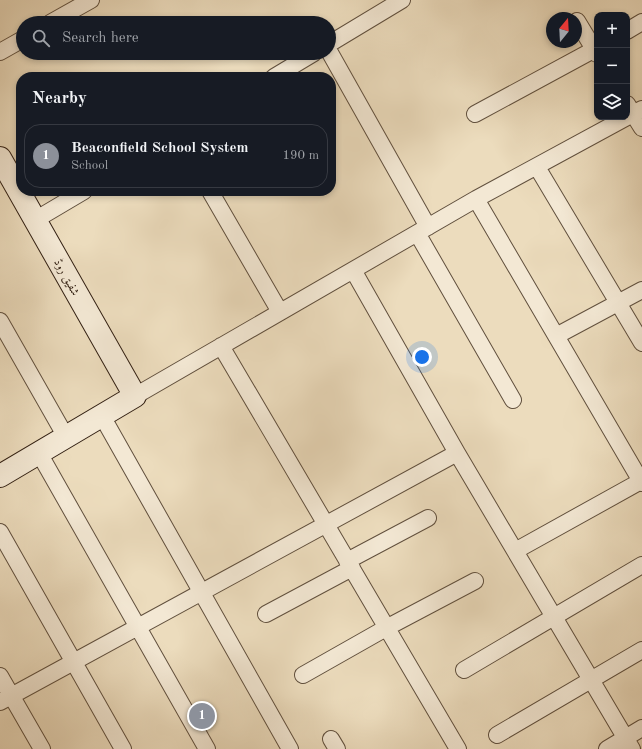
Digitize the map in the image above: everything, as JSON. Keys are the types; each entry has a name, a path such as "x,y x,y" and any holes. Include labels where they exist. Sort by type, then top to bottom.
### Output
{"street":[{"path":"62,16 91,0"},
{"path":"336,40 402,0"},
{"path":"630,29 642,22"},
{"path":"582,28 594,48"},
{"path":"0,52 16,42"},
{"path":"475,114 594,52"},
{"path":"282,72 302,60"},
{"path":"334,60 513,400"},
{"path":"1,474 476,199 537,167 634,109 642,128"},
{"name":"شفیق روڈ","path":"0,158 16,186"},
{"path":"537,167 642,343"},
{"name":"شفیق روڈ","path":"21,196 135,396"},
{"path":"35,220 76,196"},
{"path":"213,196 280,312"},
{"path":"476,199 642,482 515,551"},
{"path":"353,270 457,453 629,743"},
{"path":"556,336 642,290"},
{"path":"0,321 66,437"},
{"path":"221,346 458,749"},
{"path":"102,416 290,749"},
{"path":"39,453 207,749"},
{"path":"6,699 457,453"},
{"path":"266,614 428,518"},
{"path":"0,532 123,749"},
{"path":"464,670 642,565"},
{"path":"303,675 386,628 475,581"},
{"path":"497,735 642,650"},
{"path":"0,676 6,699 42,749"},
{"path":"607,749 629,743 642,728"}],"place":[{"name":"Beaconfield School System","path":"202,716"}]}
